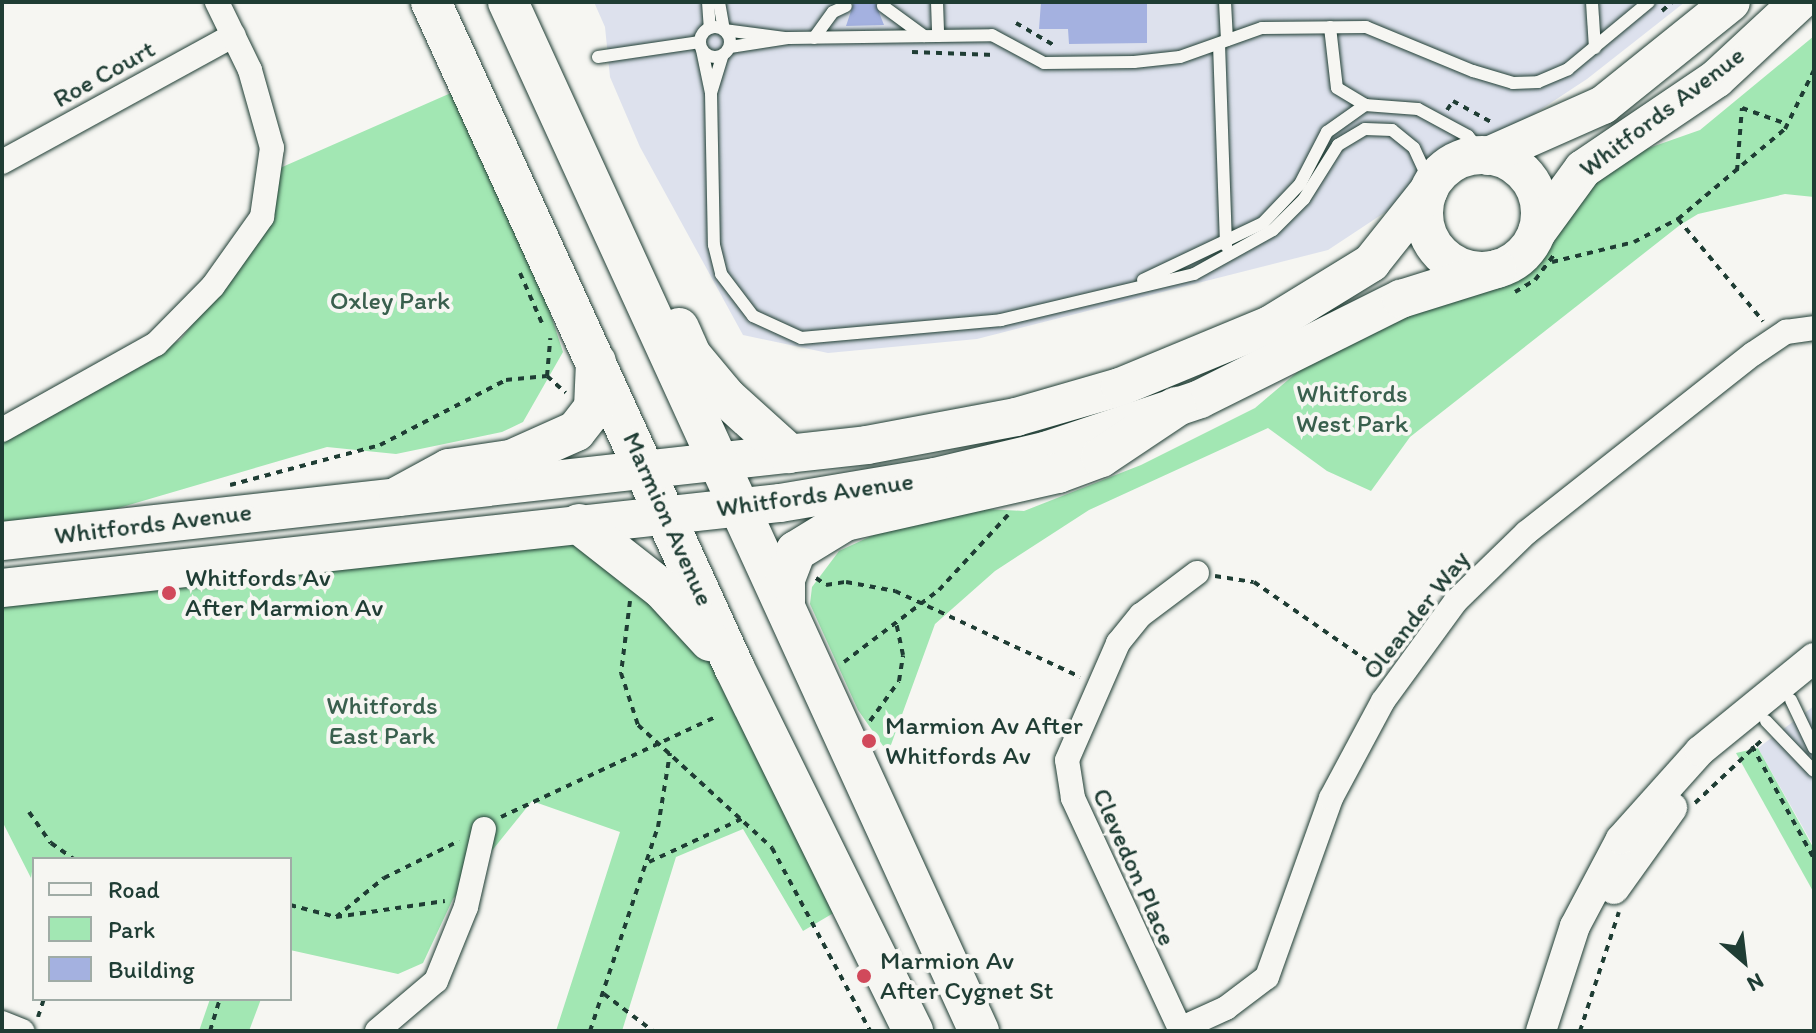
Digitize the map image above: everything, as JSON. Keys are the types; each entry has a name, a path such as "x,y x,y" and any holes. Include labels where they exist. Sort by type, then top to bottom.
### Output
{"highway":[{"name":"Marmion Avenue","path":"431,2 596,358 734,667 913,1031"},
{"path":"508,2 714,458 785,604 979,1031"},
{"path":"537,68 591,126 691,355 726,397 788,453"},
{"path":"399,496 449,469 511,460 576,431 594,408 596,358"},
{"path":"785,604 788,564 796,551 845,521 1058,473 1101,457 1176,407"},
{"path":"579,524 662,589 734,667"}],"main road":[{"name":"Whitfords Avenue","path":"1486,155 1603,105 1731,2"},
{"name":"Whitfords Avenue","path":"1537,232 1583,169 1716,79 1799,2"},
{"path":"1486,155 1518,167 1530,180 1538,196 1537,232 1500,282 1463,268 1436,249 1424,218 1430,188 1453,163 1486,155"},
{"name":"Whitfords Avenue","path":"2,541 642,466 788,453 1016,417 1193,359 1270,325 1352,276 1397,236 1430,188"},
{"name":"Whitfords Avenue","path":"2,588 737,508 973,469 1176,407 1264,372 1412,294 1500,282"}],"street":[{"path":"2,430 156,344 213,286 262,217 272,148 234,35 217,2"},
{"name":"Roe Court","path":"2,162 234,35"},
{"name":"Oleander Way","path":"1180,1030 1226,1008 1267,977 1331,798 1396,681 1487,568 1776,338 1814,328"},
{"name":"Clevedon Place","path":"1180,1030 1068,786 1070,748 1097,685 1129,628 1197,573"},
{"path":"1541,1031 1575,926 1621,839 1700,751 1814,658"},
{"path":"1561,1031 1584,954 1633,858 1667,814 1756,730 1803,691"},
{"path":"377,1031 436,981 466,907 484,829"},
{"path":"2,1023 22,1031"}],"lane":[{"path":"708,2 710,28 701,46 711,93 714,245 721,274 738,303 782,332 830,338 1001,320 1194,274 1256,243 1304,199 1338,145 1365,129 1392,130 1414,148 1430,188"},
{"path":"719,2 725,16 739,28"},
{"path":"937,2 938,36"},
{"path":"1225,2 1226,246"},
{"path":"1592,2 1595,48"},
{"path":"710,28 739,28 789,38 999,36 1044,63 1170,60 1262,28 1382,30 1513,83 1550,81 1649,2"},
{"path":"814,38 833,12 846,6"},
{"path":"883,6 924,36"},
{"path":"711,93 726,51 725,16"},
{"path":"1330,27 1337,88 1365,105 1418,109 1468,136 1486,155"},
{"path":"598,57 701,46 726,51 789,38"},
{"path":"1135,288 1226,246 1276,212 1300,184 1327,132 1365,105"},
{"path":"1803,691 1814,748"},
{"path":"1756,730 1814,771"}],"path":[{"path":"1016,23 1045,44 1068,48"},
{"path":"904,49 1007,60"},
{"path":"1500,282 1535,280 1552,262 1634,242 1678,219 1737,173 1788,124 1814,70"},
{"path":"1737,173 1742,108 1788,124"},
{"path":"1678,219 1776,338"},
{"path":"215,489 380,445 506,380 540,379"},
{"path":"844,662 923,604 1018,507"},
{"path":"1197,573 1254,582 1396,681"},
{"path":"810,575 826,585 883,587 1097,685"},
{"path":"630,595 623,686 638,725 744,818 772,848 870,1031"},
{"path":"863,725 899,681 903,655 896,623"},
{"path":"657,743 715,717"},
{"path":"1756,730 1814,859"},
{"path":"590,1031 647,863 670,753"},
{"path":"29,812 51,843 71,857"},
{"path":"647,863 744,818"},
{"path":"292,906 336,917 453,899 466,907"},
{"path":"603,994 653,1031"},
{"path":"210,1031 219,1001"}],"shaded area":[{"path":"594,2 1685,2 1587,79 1328,250 977,339 828,353 743,335 640,147 610,77 605,27"},
{"path":"1814,706 1814,847 1758,748"}],"green space":[{"name":"Whitfords West Park","path":"1814,36 1814,197 1785,194 1698,214 1680,225 1410,437 1371,491 1327,471 1268,428 1089,510 995,571 935,624 888,753 858,710 810,604 812,587 839,551 880,532 986,509 1024,511 1141,465 1255,408 1354,324 1514,276 1547,247 1609,162 1700,130"},
{"name":"Oxley Park","path":"460,89 522,227 563,352 523,422 502,432 396,454 327,447 64,524 2,536 2,435 180,340 248,254 280,168"},
{"name":"Whitfords East Park","path":"553,535 598,552 695,640 737,694 842,908 803,931 743,829 676,857 622,1031 556,1031 620,832 532,801 453,899 423,963 398,974 292,950 292,857 32,857 31,878 2,821 2,589"},
{"path":"1758,748 1814,849 1814,893 1736,753"},
{"path":"209,1001 260,1001 249,1031 199,1031"}],"building":[{"path":"854,2 875,2 884,25 846,26"},
{"path":"1041,2 1147,2 1147,43 1069,44 1068,29 1039,29"}],"place":[{"name":"Whitfords Av After Marmion Av","path":"169,593"},
{"name":"Marmion Av After Whitfords Av","path":"869,741"},
{"name":"Marmion Av After Cygnet St","path":"864,976"}]}
